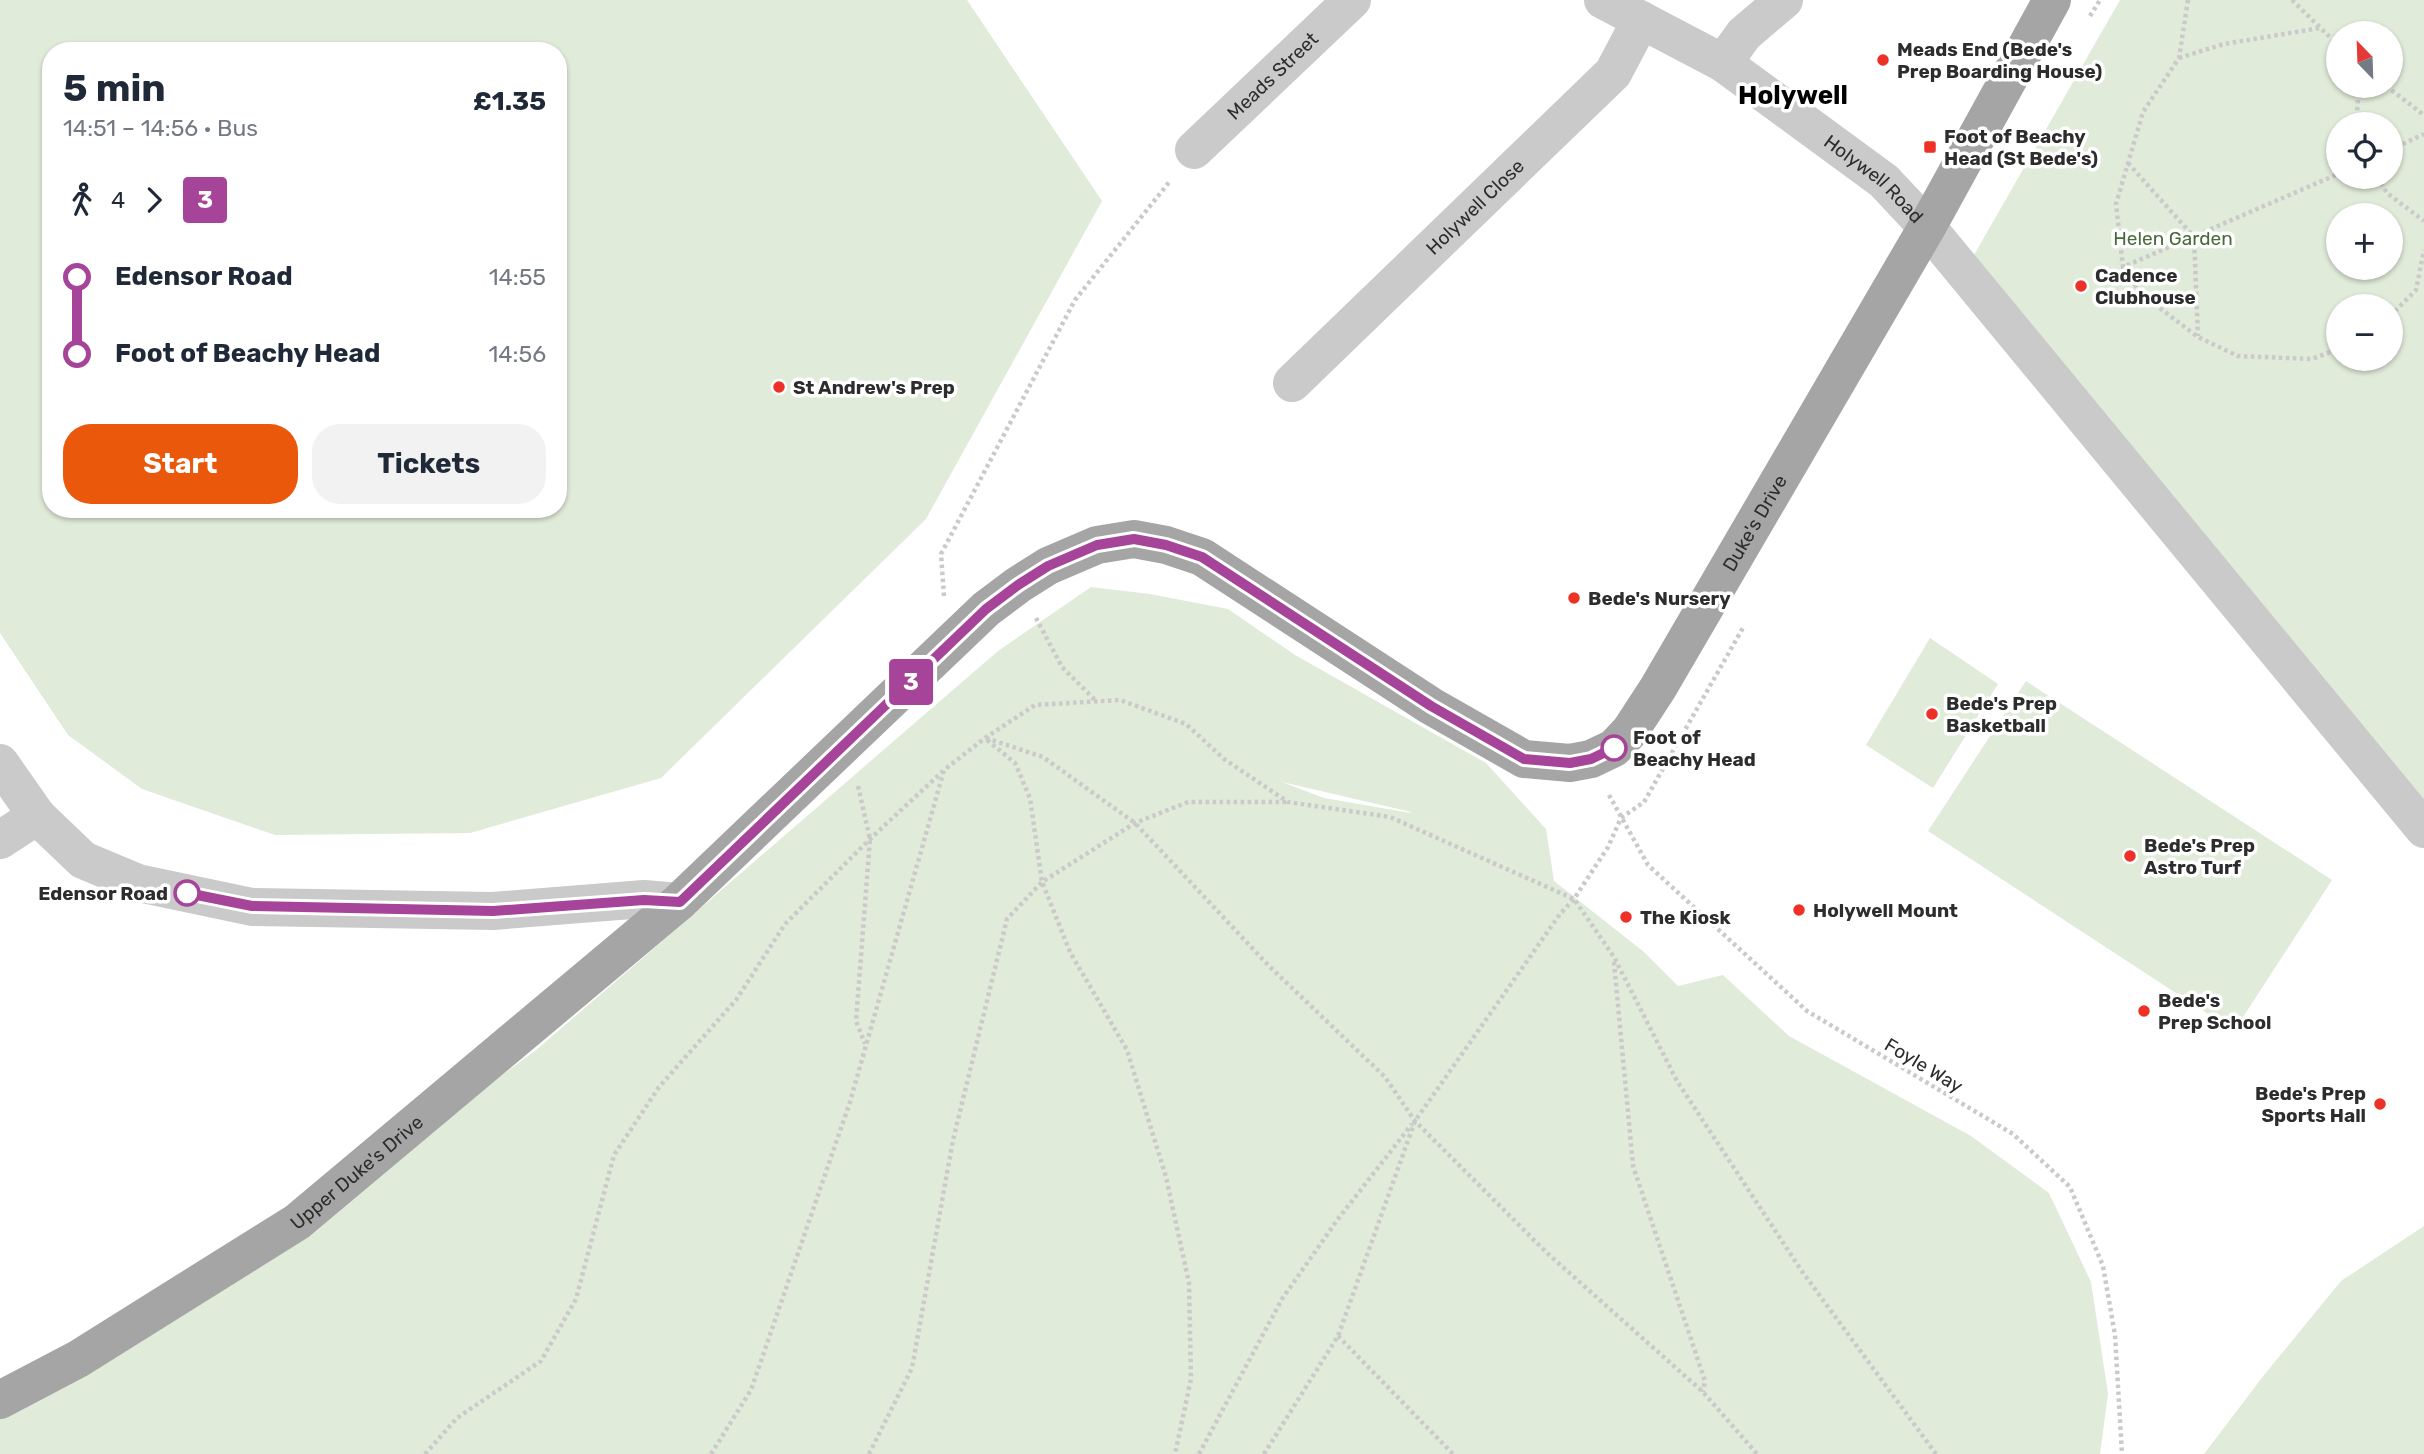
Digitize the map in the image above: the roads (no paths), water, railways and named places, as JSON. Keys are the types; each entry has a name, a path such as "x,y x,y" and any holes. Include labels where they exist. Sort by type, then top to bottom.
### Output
{"main road":[{"name":"Duke's Drive","path":"680,902 986,609 1048,566 1097,545 1134,539 1166,545 1202,557 1431,706 1524,759 1570,763 1591,759 1614,748 1630,731 1658,688 1927,227 2052,0"},
{"name":"Upper Duke's Drive","path":"0,1400 78,1359 297,1222 680,902"}],"street":[{"name":"Meads Street","path":"1194,150 1352,0"},
{"name":"Holywell Road","path":"1603,0 1723,63 1884,181 1927,227 2424,829"},
{"path":"1723,63 1744,34 1784,0"},
{"name":"Holywell Close","path":"1292,383 1613,73 1641,20"},
{"path":"0,763 37,816 83,860 138,883 252,906 493,911 644,900 680,902"},
{"path":"0,840 37,816"}],"place":[{"name":"Meads End (Bede's Prep Boarding House)","path":"1883,60"},
{"name":"Foot of Beachy Head (St Bede's)","path":"1930,147"},
{"name":"Cadence Clubhouse","path":"2081,286"},
{"name":"St Andrew's Prep","path":"779,387"},
{"name":"Bede's Nursery","path":"1574,598"},
{"name":"Bede's Prep Basketball","path":"1932,714"},
{"name":"Foot of Beachy Head","path":"1614,748"},
{"name":"Bede's Prep Astro Turf","path":"2130,856"},
{"name":"Edensor Road","path":"187,893"},
{"name":"Holywell Mount","path":"1799,910"},
{"name":"The Kiosk","path":"1626,917"},
{"name":"Bede's Prep School","path":"2144,1011"},
{"name":"Bede's Prep Sports Hall","path":"2380,1104"}],"district":[{"name":"Holywell","path":"1793,95"}],"park label":[{"name":"Helen Garden","path":"2173,238"}]}
